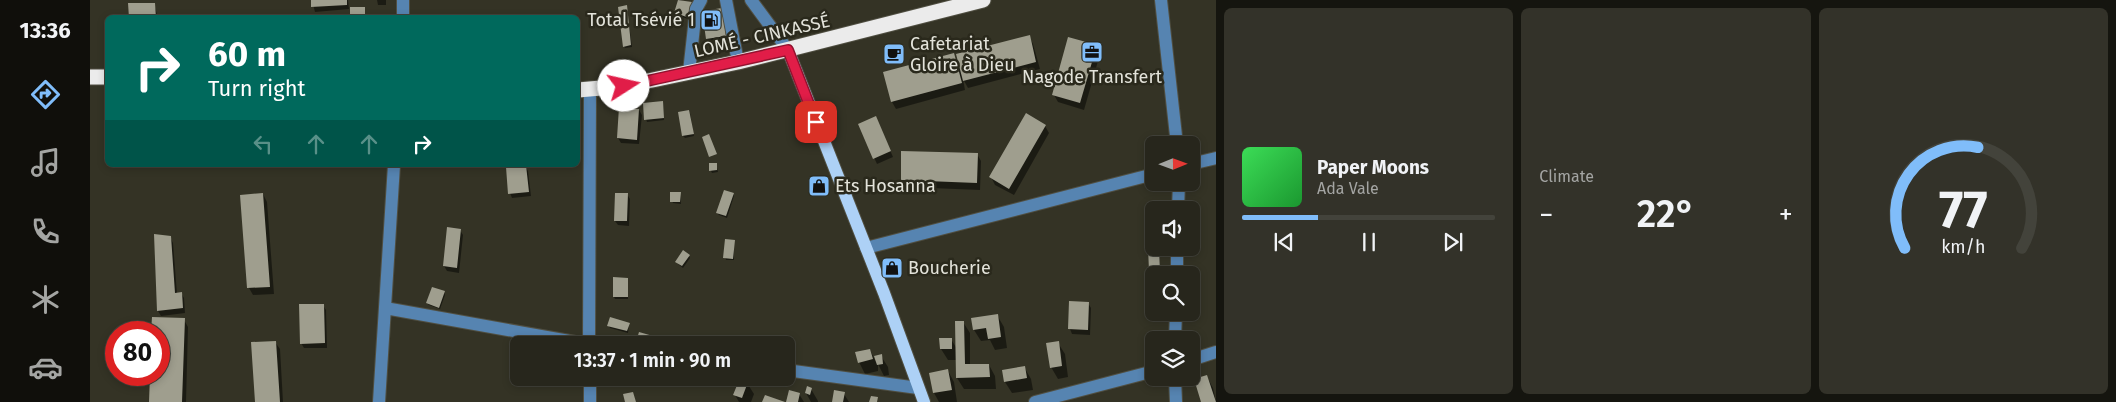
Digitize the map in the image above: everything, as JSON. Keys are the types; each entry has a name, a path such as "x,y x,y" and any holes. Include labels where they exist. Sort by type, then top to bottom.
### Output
{"highway":[{"name":"LOMÉ - CINKASSÉ","path":"584,90 648,82 738,62 983,0"},
{"path":"90,77 105,78"}],"main road":[{"path":"788,50 924,402"}],"street":[{"path":"402,15 404,0"},
{"path":"689,72 696,9 701,0"},
{"path":"726,0 738,62"},
{"path":"751,0 788,50"},
{"path":"1161,0 1175,136"},
{"path":"584,90 590,336"},
{"path":"1200,162 1216,158"},
{"path":"379,402 394,167"},
{"path":"866,248 1145,176"},
{"path":"385,308 540,336"},
{"path":"1200,357 1216,352"},
{"path":"795,371 918,388"},
{"path":"1035,402 1145,373"},
{"path":"590,386 590,402"},
{"path":"1175,386 1176,402"}],"building":[{"path":"311,0 347,0 347,5 311,7"},
{"path":"678,0 692,2 687,17 674,13"},
{"path":"128,3 155,3 156,15 129,15"},
{"path":"627,5 631,45 623,47 618,7"},
{"path":"350,7 365,7 365,15 350,15"},
{"path":"722,8 726,36 706,39 702,11"},
{"path":"1030,35 1036,62 963,81 956,54"},
{"path":"1068,37 1097,45 1080,103 1052,95"},
{"path":"954,53 962,83 891,102 883,72"},
{"path":"663,101 664,118 644,120 643,103"},
{"path":"619,107 639,109 637,140 617,138"},
{"path":"689,110 694,134 682,136 678,112"},
{"path":"1026,113 1046,125 1009,189 989,177"},
{"path":"876,116 891,151 873,159 858,124"},
{"path":"709,134 717,154 709,157 702,137"},
{"path":"901,151 978,153 977,183 901,180"},
{"path":"709,163 717,163 717,170 709,171"},
{"path":"506,167 526,167 529,192 508,194"},
{"path":"724,190 734,193 726,216 716,213"},
{"path":"670,192 681,192 680,202 670,202"},
{"path":"263,193 270,287 247,288 240,195"},
{"path":"615,193 628,193 627,221 614,221"},
{"path":"447,227 461,229 457,268 443,266"},
{"path":"154,234 171,236 175,293 182,292 183,308 157,311"},
{"path":"725,239 735,240 733,259 723,258"},
{"path":"683,250 690,255 682,266 675,262"},
{"path":"1148,256 1159,256 1160,266 1149,266"},
{"path":"613,277 628,278 628,297 613,297"},
{"path":"432,287 445,291 439,308 426,303"},
{"path":"1069,301 1089,302 1088,330 1068,329"},
{"path":"299,304 324,304 325,343 300,344"},
{"path":"998,314 1001,337 988,339 986,328 973,330 971,318"},
{"path":"152,317 185,318 182,402 149,402 150,386 170,386 170,321 152,321"},
{"path":"610,317 630,323 627,331 607,326"},
{"path":"955,321 964,321 965,364 989,364 990,377 956,378"},
{"path":"639,332 653,336 638,336"},
{"path":"939,338 952,338 952,349 940,349"},
{"path":"276,341 280,402 255,402 251,342"},
{"path":"1059,341 1062,366 1050,368 1046,343"},
{"path":"870,349 873,359 858,363 855,352"},
{"path":"882,354 883,364 877,365 874,356"},
{"path":"1025,366 1027,378 1004,382 1002,370"},
{"path":"948,369 952,390 933,393 929,373"},
{"path":"1207,375 1216,402 1201,402 1196,386 1200,386 1200,377"},
{"path":"737,386 746,386 742,398 733,395"},
{"path":"807,386 812,388 810,395 805,393"},
{"path":"789,390 800,393 798,402 786,402"},
{"path":"834,390 845,392 843,402 832,402"},
{"path":"633,392 636,402 625,402 623,394"},
{"path":"765,395 785,402 762,402"},
{"path":"871,396 878,397 877,402 869,402"}],"place":[{"name":"Total Tsévié 1","path":"711,20"},
{"name":"Nagode Transfert","path":"1092,52"},
{"name":"Cafetariat Gloire à Dieu","path":"894,54"},
{"name":"Ets Hosanna","path":"819,186"},
{"name":"Boucherie","path":"892,268"}],"route":[{"path":"624,86 788,50 816,122"}]}
